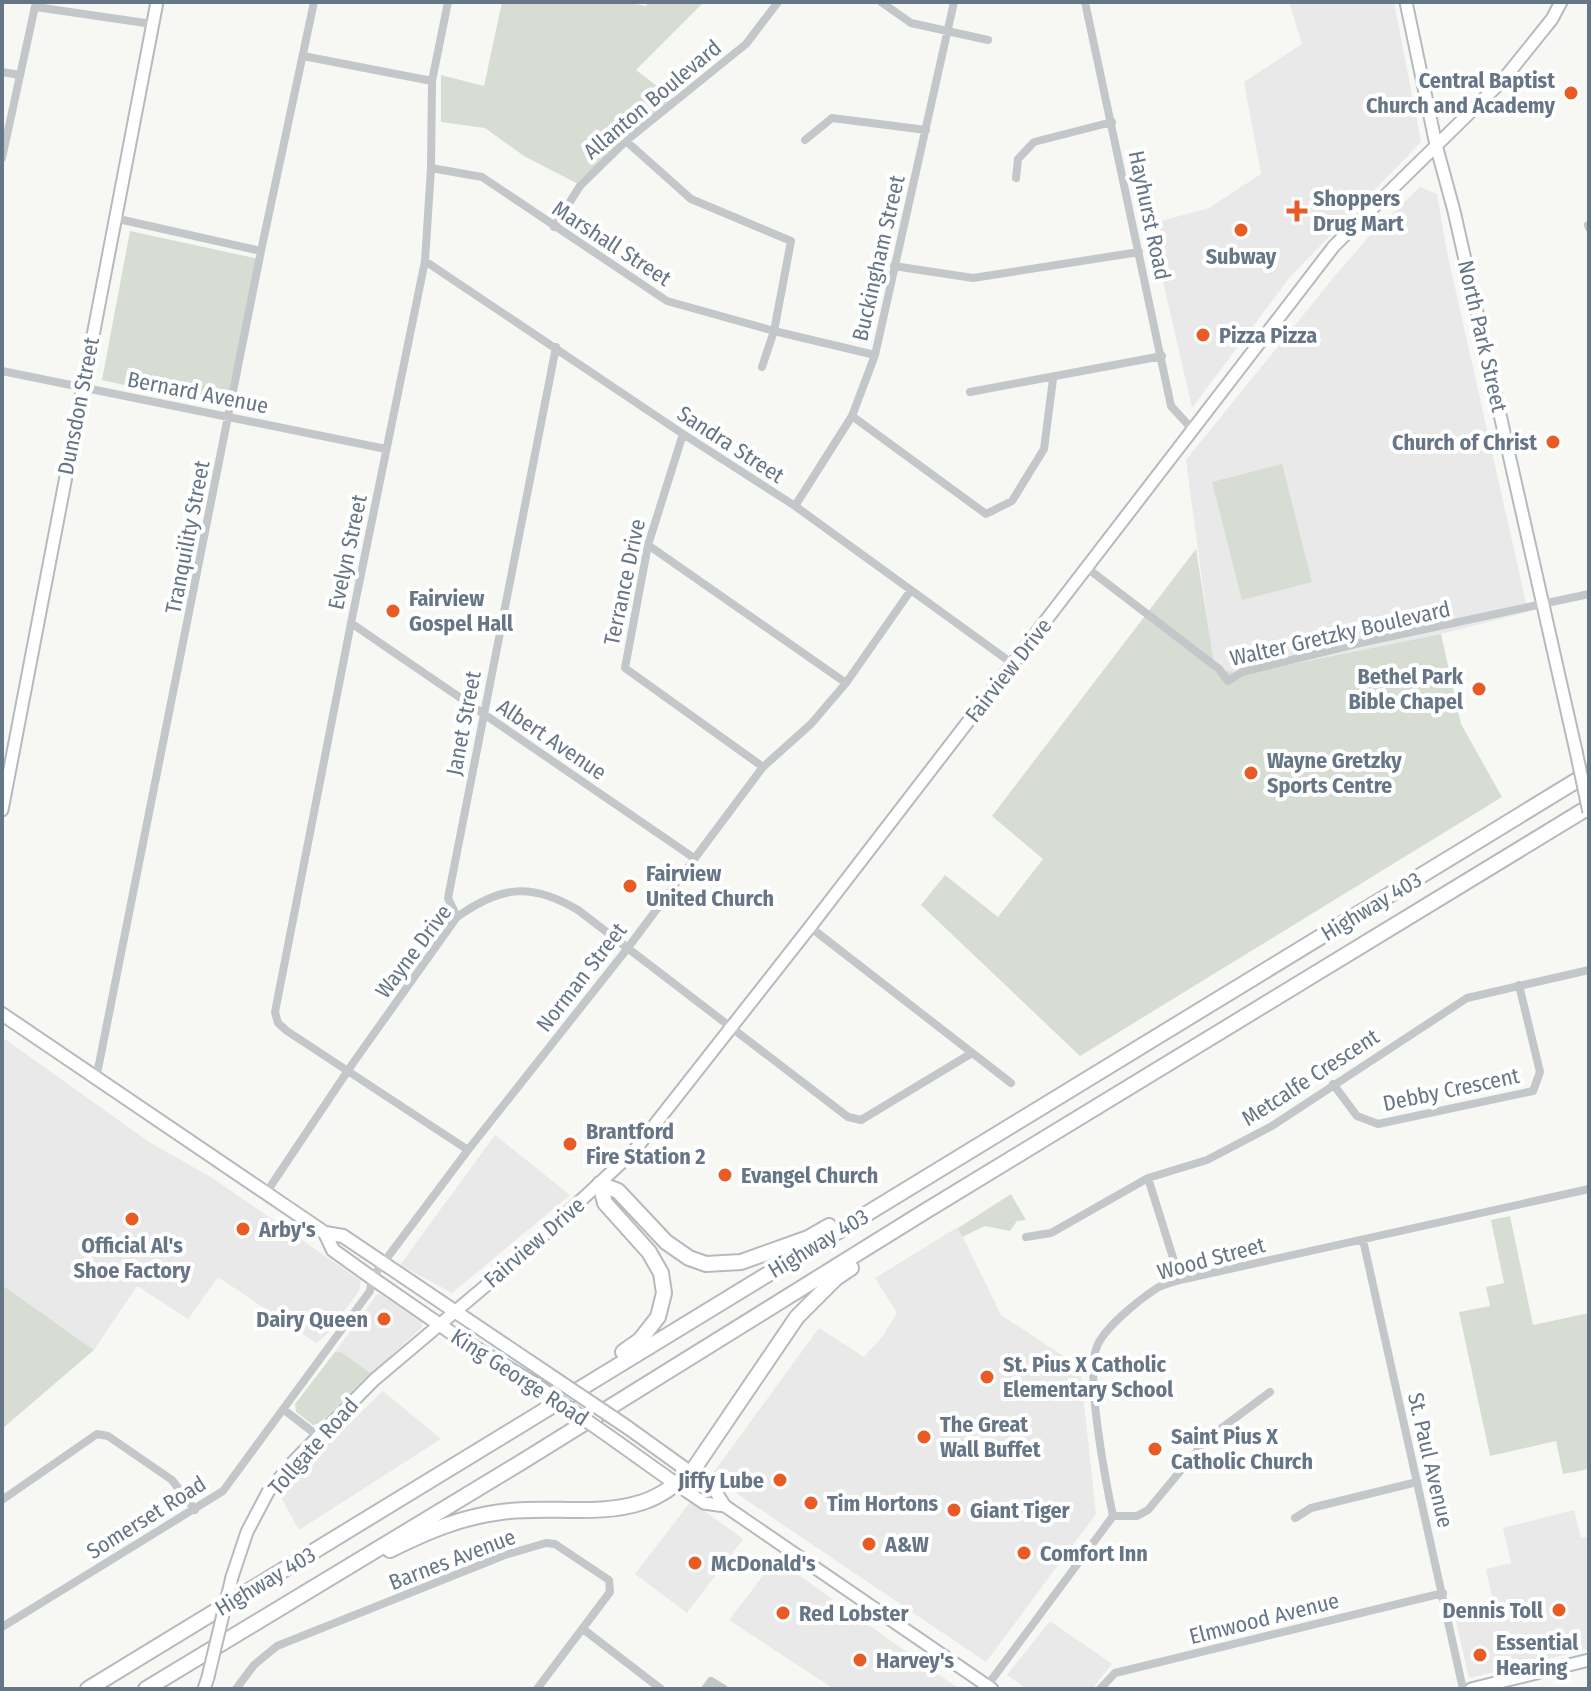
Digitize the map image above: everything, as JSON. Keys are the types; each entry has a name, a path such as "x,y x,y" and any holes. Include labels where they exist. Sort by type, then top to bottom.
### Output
{"highway":[{"name":"Highway 403","path":"88,1689 1589,773"},
{"name":"Highway 403","path":"146,1689 520,1463 924,1212 1589,810"},
{"path":"600,1184 618,1191 666,1242 689,1258 706,1264 741,1262 808,1238 904,1185 940,1169"},
{"path":"580,1388 640,1340 658,1317 664,1293 661,1273 655,1262 605,1203 600,1184"},
{"path":"336,1572 357,1566 417,1536 466,1517 505,1511 615,1509 644,1502 676,1484 691,1473 797,1317 836,1278 924,1212"}],"main road":[{"name":"Dunsdon Street","path":"2,810 157,2"},
{"name":"North Park Street","path":"1406,2 1589,810"},
{"name":"Fairview Drive","path":"439,1324 634,1151 1334,246 1503,80 1552,19 1561,2"},
{"name":"King George Road","path":"2,1014 325,1233 343,1236 627,1427 714,1489 725,1506 990,1688"},
{"name":"King George Road","path":"325,1233 333,1250 371,1284 533,1383 704,1503 725,1506"},
{"name":"Tollgate Road","path":"204,1689 232,1577 247,1532 268,1492 374,1380 439,1324"},
{"path":"1471,1689 1589,1660"}],"street":[{"name":"Tranquility Street","path":"96,1080 261,251 314,2"},
{"name":"Evelyn Street","path":"448,2 432,81 425,261 275,1012 278,1023 287,1031 468,1150"},
{"name":"Allanton Boulevard","path":"554,227 580,186 626,141 746,44 778,2"},
{"path":"881,2 911,23 988,40"},
{"name":"Buckingham Street","path":"795,506 852,416 875,355 954,2"},
{"name":"Hayhurst Road","path":"1085,2 1171,406 1192,429"},
{"path":"2,158 36,4 152,24"},
{"path":"303,56 432,81"},
{"path":"2,72 20,75"},
{"path":"805,140 832,118 926,130"},
{"path":"1016,178 1018,159 1034,142 1112,122"},
{"path":"626,141 691,199 791,241 774,331 762,367"},
{"name":"Marshall Street","path":"431,168 482,177 667,301 875,355"},
{"path":"114,218 261,251"},
{"path":"894,266 973,278 1139,252"},
{"name":"Sandra Street","path":"425,261 795,506 1013,664"},
{"name":"Janet Street","path":"457,917 448,898 556,347"},
{"path":"970,392 1053,379 1162,356"},
{"name":"Bernard Avenue","path":"2,371 386,449"},
{"path":"852,416 986,514 1012,501 1044,449 1053,379"},
{"name":"Terrance Drive","path":"683,434 648,545 625,668 763,767"},
{"path":"648,545 846,683"},
{"name":"Walter Gretzky Boulevard","path":"1087,568 1219,669 1228,681 1242,672 1544,605"},
{"name":"Norman Street","path":"371,1284 382,1263 627,949 763,767 811,724 846,683 911,590"},
{"path":"1544,605 1589,594"},
{"name":"Albert Avenue","path":"351,623 694,858"},
{"name":"Wayne Drive","path":"266,1193 348,1070 457,917 478,902 505,892 530,890 555,896 578,910 848,1117 861,1120 972,1053"},
{"path":"810,927 1011,1083"},
{"name":"Metcalfe Crescent","path":"1026,1237 1051,1233 1148,1178 1207,1160 1272,1126 1467,998 1589,970"},
{"name":"Debby Crescent","path":"1333,1084 1357,1116 1378,1124 1533,1091 1540,1072 1519,985"},
{"path":"1148,1178 1180,1280"},
{"name":"Wood Street","path":"1113,1516 1105,1481 1092,1366 1096,1347 1108,1329 1159,1287 1589,1189"},
{"name":"St. Paul Avenue","path":"1363,1240 1463,1689"},
{"name":"Somerset Road","path":"2,1627 223,1491 371,1284"},
{"path":"990,1688 1113,1516 1137,1516 1148,1510 1207,1439 1270,1392"},
{"path":"283,1409 318,1436"},
{"path":"2,1500 97,1434 108,1436 172,1480 195,1510"},
{"path":"1295,1518 1311,1508 1417,1482"},
{"name":"Barnes Avenue","path":"236,1689 254,1665 277,1646 505,1555 546,1543 555,1544 609,1580 610,1592 537,1689"},
{"name":"Elmwood Avenue","path":"1100,1689 1115,1673 1443,1593"},
{"path":"583,1629 661,1689"},
{"path":"705,1689 711,1681 724,1689"}],"shaded area":[{"path":"502,2 625,2 646,6 648,2 704,2 636,70 674,99 580,185 524,156 485,128 441,122 441,75 484,86"},
{"path":"1289,2 1394,2 1421,142 1290,277 1192,408 1150,224 1209,208 1261,174 1244,82 1302,44"},
{"path":"1420,187 1437,194 1447,252 1528,612 1441,634 1248,673 1214,670 1186,460 1334,277 1372,233"},
{"path":"130,231 259,259 225,408 102,380"},
{"path":"1282,464 1312,582 1242,600 1212,482"},
{"path":"1196,549 1215,670 1248,673 1441,634 1461,724 1502,797 1080,1056 921,905 945,875 998,917 1043,859 992,816"},
{"path":"2,1037 149,1142 214,1179 361,1281 359,1291 326,1335 316,1343 218,1277 188,1319 137,1286 94,1350 2,1285"},
{"path":"495,1135 570,1195 452,1293 400,1265"},
{"path":"1011,1194 1026,1220 1017,1221 1010,1231 985,1226 962,1237 958,1228"},
{"path":"1510,1216 1533,1325 1589,1313 1589,1469 1563,1474 1556,1441 1490,1456 1459,1312 1490,1306 1486,1287 1504,1283 1491,1220"},
{"path":"958,1227 1001,1315 1080,1367 1096,1514 986,1662 711,1476 819,1328 864,1357 883,1336 897,1313 875,1278"},
{"path":"2,1285 94,1350 2,1429"},
{"path":"378,1293 422,1321 422,1327 369,1376 341,1352 335,1352"},
{"path":"335,1352 341,1352 370,1373 320,1423 313,1425 296,1412 295,1404"},
{"path":"383,1391 441,1439 299,1530 278,1492"},
{"path":"691,1501 743,1539 687,1613 635,1574"},
{"path":"1574,1510 1581,1538 1589,1537 1589,1649 1469,1678 1454,1613 1494,1605 1486,1569 1511,1563 1503,1528"},
{"path":"776,1559 959,1689 834,1689 729,1620"},
{"path":"1050,1621 1112,1664 1092,1689 1027,1689 1007,1675"}],"place":[{"name":"Central Baptist Church and Academy","path":"1571,93"},
{"name":"Shoppers Drug Mart","path":"1297,211"},
{"name":"Subway","path":"1241,230"},
{"name":"Pizza Pizza","path":"1203,335"},
{"name":"Church of Christ","path":"1553,442"},
{"name":"Fairview Gospel Hall","path":"393,611"},
{"name":"Bethel Park Bible Chapel","path":"1479,689"},
{"name":"Wayne Gretzky Sports Centre","path":"1251,773"},
{"name":"Fairview United Church","path":"630,886"},
{"name":"Brantford Fire Station 2","path":"570,1144"},
{"name":"Evangel Church","path":"725,1175"},
{"name":"Official Al's Shoe Factory","path":"132,1219"},
{"name":"Arby's","path":"243,1229"},
{"name":"Dairy Queen","path":"384,1319"},
{"name":"St. Pius X Catholic Elementary School","path":"987,1377"},
{"name":"The Great Wall Buffet","path":"924,1437"},
{"name":"Saint Pius X Catholic Church","path":"1155,1449"},
{"name":"Jiffy Lube","path":"780,1480"},
{"name":"Tim Hortons","path":"811,1503"},
{"name":"Giant Tiger","path":"954,1510"},
{"name":"A&W","path":"869,1544"},
{"name":"Comfort Inn","path":"1024,1553"},
{"name":"McDonald's","path":"695,1563"},
{"name":"Dennis Toll","path":"1559,1610"},
{"name":"Red Lobster","path":"783,1613"},
{"name":"Essential Hearing","path":"1480,1655"},
{"name":"Harvey's","path":"860,1660"}]}
